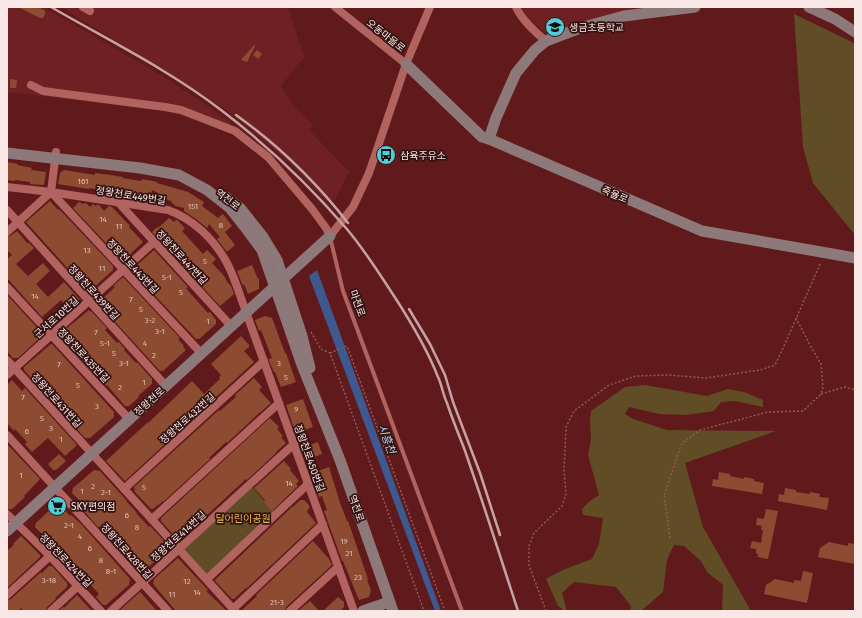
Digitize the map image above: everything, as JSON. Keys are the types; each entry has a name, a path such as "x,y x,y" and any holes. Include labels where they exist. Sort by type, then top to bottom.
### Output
{"street":[{"name":"오동마을로","path":"335,7 406,64"},
{"path":"31,85 43,91 181,110 235,131 268,157 312,209 330,236 353,207 369,173 406,64 430,7"},
{"path":"516,7 527,23 546,41"},
{"path":"489,140 496,118 516,73 535,50 546,41 580,28 624,16 695,7"},
{"path":"809,7 835,19 855,32"},
{"name":"죽율로","path":"406,64 482,137 702,231 855,258"},
{"name":"역전로","path":"7,147 179,175 207,190 230,208 262,250 297,350 340,460 391,606"},
{"name":"역전로","path":"7,153 144,162 174,168 189,174 224,195 240,208 259,231 276,260 302,336 319,406"},
{"path":"7,232 51,192 56,156"},
{"name":"정왕천로449번길","path":"7,187 51,192 168,210 187,219 208,236 216,245 227,264 246,312"},
{"name":"정왕천로443번길","path":"51,192 202,353"},
{"name":"정왕천로447번길","path":"118,202 231,326"},
{"name":"정왕천로439번길","path":"7,210 166,386"},
{"name":"정왕천로","path":"7,532 330,236"},
{"name":"군서로10번길","path":"7,375 154,242"},
{"name":"정왕천로435번길","path":"7,287 129,419"},
{"name":"정왕천로450번길","path":"246,312 354,611"},
{"name":"정왕천로431번길","path":"7,360 92,453"},
{"name":"정왕천로432번길","path":"124,489 264,361"},
{"path":"152,519 279,403"},
{"name":"정왕천로428번길","path":"7,435 168,611"},
{"name":"정왕천로414번길","path":"111,611 294,444"},
{"path":"92,453 234,610 323,524"},
{"path":"207,580 308,484"},
{"name":"정왕천로424번길","path":"7,514 50,556 101,611"},
{"path":"7,595 50,556"},
{"path":"290,611 338,567"},
{"path":"51,611 78,586"},
{"path":"362,611 391,606"}],"lane":[{"name":"마전로","path":"330,236 343,291 462,611"}],"path":[{"path":"546,611 530,565 528,546 534,534 562,506 566,494 564,471 566,427 574,412 609,385 636,376 668,375 706,378 760,370 775,366 825,253"},
{"path":"796,318 821,364 823,387 821,394"},
{"path":"310,331 321,349 330,353 424,611"},
{"path":"330,353 347,346 445,611"},
{"path":"670,538 664,495 682,443 700,430 768,412 803,411 821,394 845,388 855,390"}],"shaded area":[{"path":"7,7 44,7 164,77 231,123 224,130 180,113 7,92"},
{"path":"61,7 288,7 304,57 281,86 293,105 313,124 310,131 349,172 335,200 326,201 287,160 227,110"},
{"name":"생금초등학교","path":"522,7 637,7 548,35 530,20"}],"green space":[{"path":"794,14 855,44 855,235 813,183 803,147"},
{"path":"645,385 707,396 728,389 744,392 763,400 763,407 735,401 721,402 714,411 687,415 659,414 629,407 625,414 633,419 667,430 776,431 685,463 703,527 751,611 723,611 723,585 707,572 701,561 684,546 674,545 667,560 663,592 641,611 630,611 631,606 616,587 574,582 562,593 567,611 564,611 558,606 546,579 562,570 592,559 599,544 603,518 583,515 582,509 599,495 588,455 591,439 591,411 625,387"},
{"name":"달어린이공원","path":"252,487 275,512 208,573 204,573 184,552 185,548"}],"water":[{"path":"317,270 441,611 435,611 309,276"}],"building":[{"path":"18,7 39,7 45,11 45,14 43,18 40,18"},
{"path":"254,45 255,46 247,62 241,60"},
{"path":"257,50 262,54 258,59 253,55"},
{"path":"10,79 17,80 16,88 10,88"},
{"path":"7,162 32,168 31,170 46,172 44,185 7,180"},
{"path":"64,170 95,175 95,173 110,175 141,181 142,179 188,192 204,202 202,206 218,218 223,214 232,226 225,232 235,245 227,252 217,239 220,237 209,224 207,228 184,211 184,208 176,206 171,201 153,190 151,192 159,200 151,197 134,195 134,198 105,192 107,191 58,184 60,173"},
{"path":"50,201 113,266 113,270 89,292 26,222"},
{"path":"79,202 83,204 86,203 90,207 93,204 95,206 99,205 104,211 109,206 112,207 143,242 126,260 122,260 73,208"},
{"path":"169,218 174,222 176,220 178,221 185,228 182,231 203,254 207,250 216,259 212,263 225,277 234,294 220,306 152,232"},
{"path":"17,231 28,244 28,242 34,248 16,264 28,276 43,263 50,271 36,284 48,297 64,282 80,300 70,309 61,300 42,317 7,278 7,259 12,255 7,250 7,237"},
{"path":"154,250 188,287 186,288 190,293 208,313 210,312 216,320 216,324 199,339 196,339 147,287 149,285 135,270 135,267"},
{"path":"252,265 258,279 259,278 259,289 248,294 237,271"},
{"path":"123,277 180,338 178,339 186,350 163,371 160,371 98,303"},
{"path":"8,296 42,333 42,336 18,358 13,358 7,351"},
{"path":"89,310 107,328 105,330 117,343 119,342 125,349 124,350 152,379 152,384 129,406 125,406 61,336 61,333"},
{"path":"265,316 272,318 296,382 281,387 269,361 269,359 272,358 261,330 259,331 255,320"},
{"path":"241,336 249,345 249,347 244,351 254,362 125,481 106,461 192,381 204,394 220,379 219,378 221,375 211,364"},
{"path":"51,344 114,412 114,417 90,438 85,438 24,370 24,367"},
{"path":"254,378 262,387 259,390 271,403 227,443 226,442 209,458 210,459 163,502 151,509 134,491 134,487 219,410 220,411 236,397 235,395"},
{"path":"12,380 22,391 25,388 77,445 65,456 48,438 32,452 25,444 27,442 7,423 7,385"},
{"path":"303,399 313,427 296,434 286,405"},
{"path":"270,418 279,427 277,429 283,436 281,437 286,443 247,480 246,479 188,531 189,532 178,540 161,521 161,518"},
{"path":"318,442 322,454 306,460 301,448"},
{"path":"7,444 40,479 24,496 25,497 12,509 7,509"},
{"path":"59,454 66,461 56,470 53,470 48,464"},
{"path":"284,461 299,481 296,484 298,486 272,511 264,502 265,500 254,488"},
{"path":"329,467 340,503 348,521 371,590 369,597 359,600 342,561 324,511 327,510 322,496 319,497 310,474"},
{"path":"94,470 100,471 136,513 167,544 167,550 144,571 141,571 133,562 135,560 123,547 121,549 100,526 98,527 80,506 83,504 72,493 73,488"},
{"path":"719,472 744,479 744,477 754,479 754,481 764,483 762,494 712,486 713,479 718,480"},
{"path":"785,488 796,490 796,492 820,494 819,497 829,498 827,510 778,501 779,494 784,495"},
{"path":"300,500 304,500 309,505 307,512 316,523 247,588 232,599 215,581 216,579"},
{"path":"56,504 59,504 70,516 71,515 82,525 130,579 129,585 106,605 103,605 96,597 99,594 88,582 90,580 78,567 74,570 44,539 46,538 35,527 36,523"},
{"path":"766,509 778,511 768,559 758,557 758,554 756,554 756,549 750,548 752,541 761,543 763,530 761,530 762,526 756,525 757,518 764,519"},
{"path":"21,536 40,555 40,557 7,588 7,551"},
{"path":"313,541 329,559 332,565 286,607 285,611 241,611 257,596 256,595"},
{"path":"829,542 848,546 848,543 855,544 855,564 818,557 820,548"},
{"path":"178,558 208,590 206,591 227,611 176,611 153,584 154,579"},
{"path":"49,566 52,566 67,583 67,587 47,607 46,611 23,611 21,608 18,611 7,611 7,600 11,599"},
{"path":"803,571 813,573 807,603 764,594 766,585 775,579 794,583 794,580 801,581"},
{"path":"140,592 157,611 119,611 130,601"},
{"path":"77,595 92,611 59,611 63,607 64,608"},
{"path":"338,597 344,602 344,607 340,611 323,611"},
{"path":"310,601 319,611 298,611"}],"railway":[{"path":"51,7 181,82 221,110 255,137 287,166 317,196 353,236 406,316 424,346 434,367 471,468 518,611"},
{"path":"236,115 267,139 296,165 323,193 348,223"},
{"path":"409,309 430,344 445,375 453,402 480,473 500,535"}],"place":[{"name":"생금초등학교","path":"555,27"},
{"name":"삼육주유소","path":"386,155"},
{"name":"SKY편의점","path":"57,506"}],"water label":[{"name":"시흥천","path":"387,439"}]}
